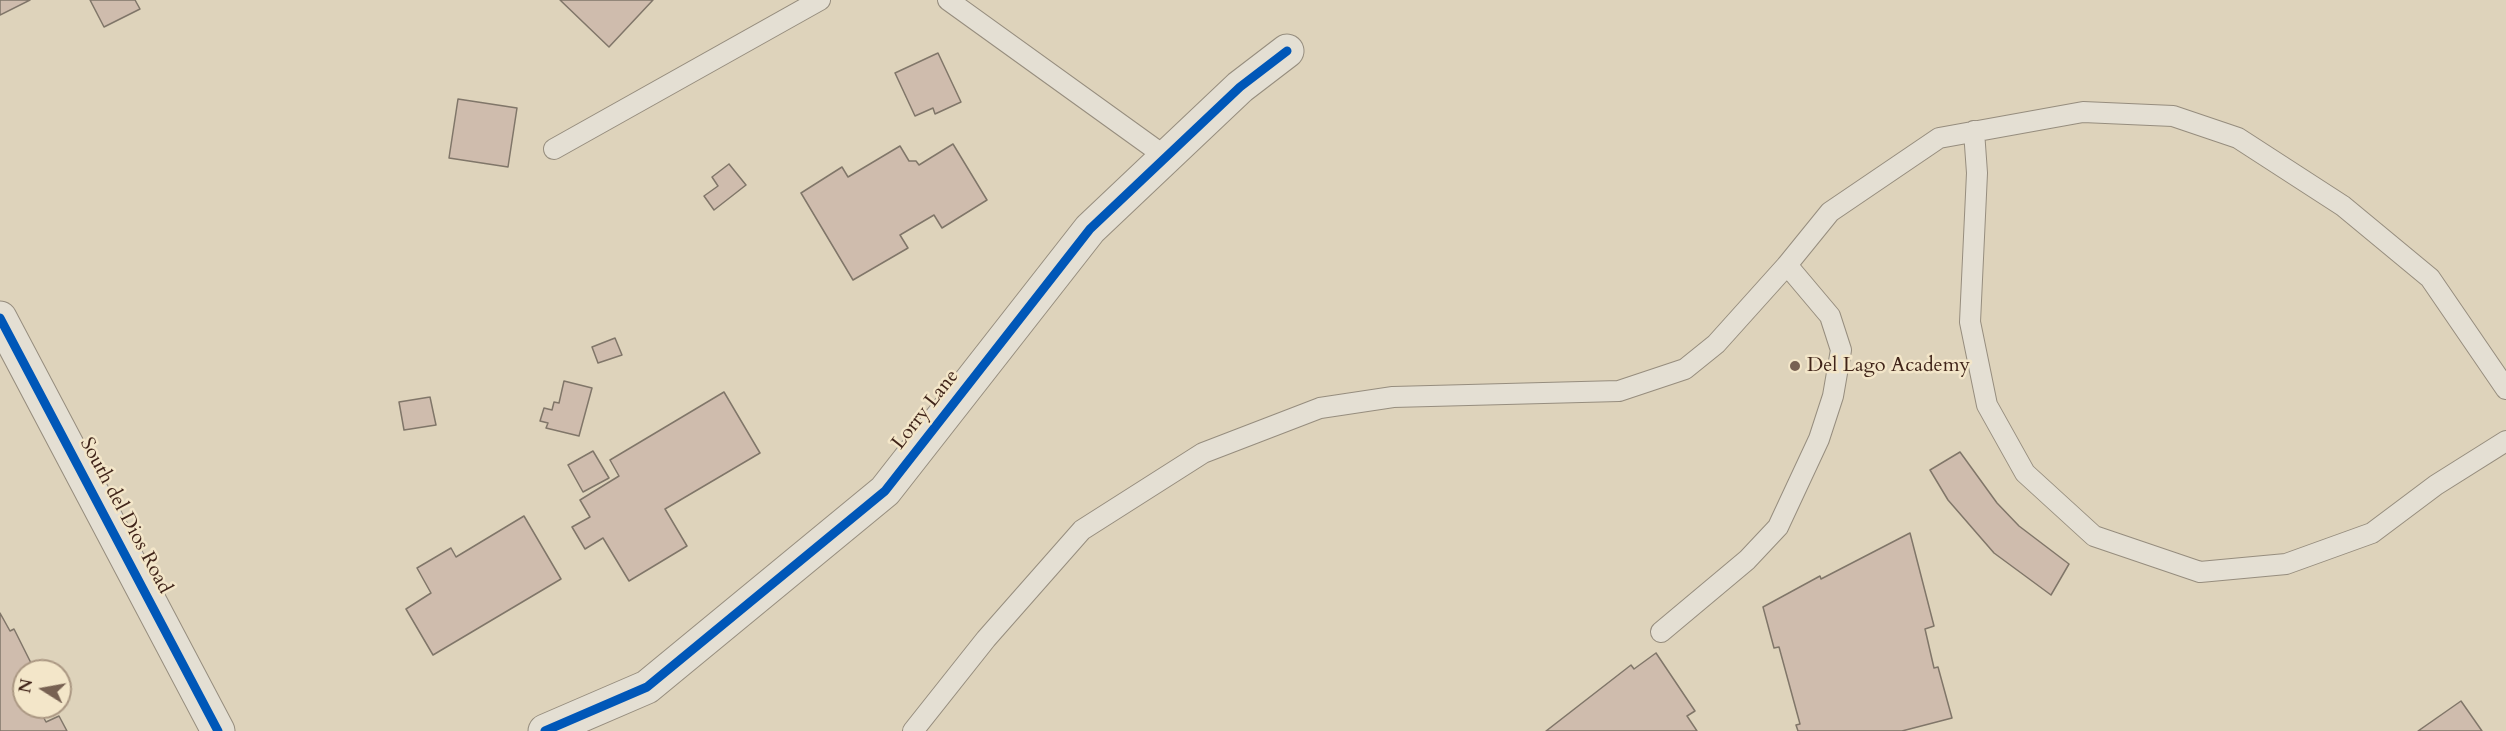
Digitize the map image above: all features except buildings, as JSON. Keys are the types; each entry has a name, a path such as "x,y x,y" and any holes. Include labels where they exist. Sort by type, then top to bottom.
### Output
{"street":[{"name":"Lorry Lane","path":"545,731 647,687 885,490 1090,229 1240,87 1287,51"},
{"name":"South del Dios Road","path":"0,318 218,731"}],"lane":[{"path":"554,149 820,0"},
{"path":"948,0 1166,157"},
{"path":"913,731 986,639 1082,530 1203,453 1320,408 1393,397 1619,391 1685,369 1716,344 1787,265 1830,212 1939,138 2083,112 2173,116 2238,138 2343,206 2430,278 2506,388"},
{"path":"1974,132 1977,173 1970,322 1987,405 2025,473 2094,536 2200,572 2286,564 2373,533 2436,485 2506,441"},
{"path":"1661,632 1748,560 1778,527 1819,439 1833,396 1841,350 1830,316 1787,265"}],"cycle path":[{"path":"545,731 647,687 885,491 1090,229 1240,87 1287,51"},
{"path":"0,318 218,731"}],"place":[{"name":"Del Lago Academy","path":"1795,366"}]}
